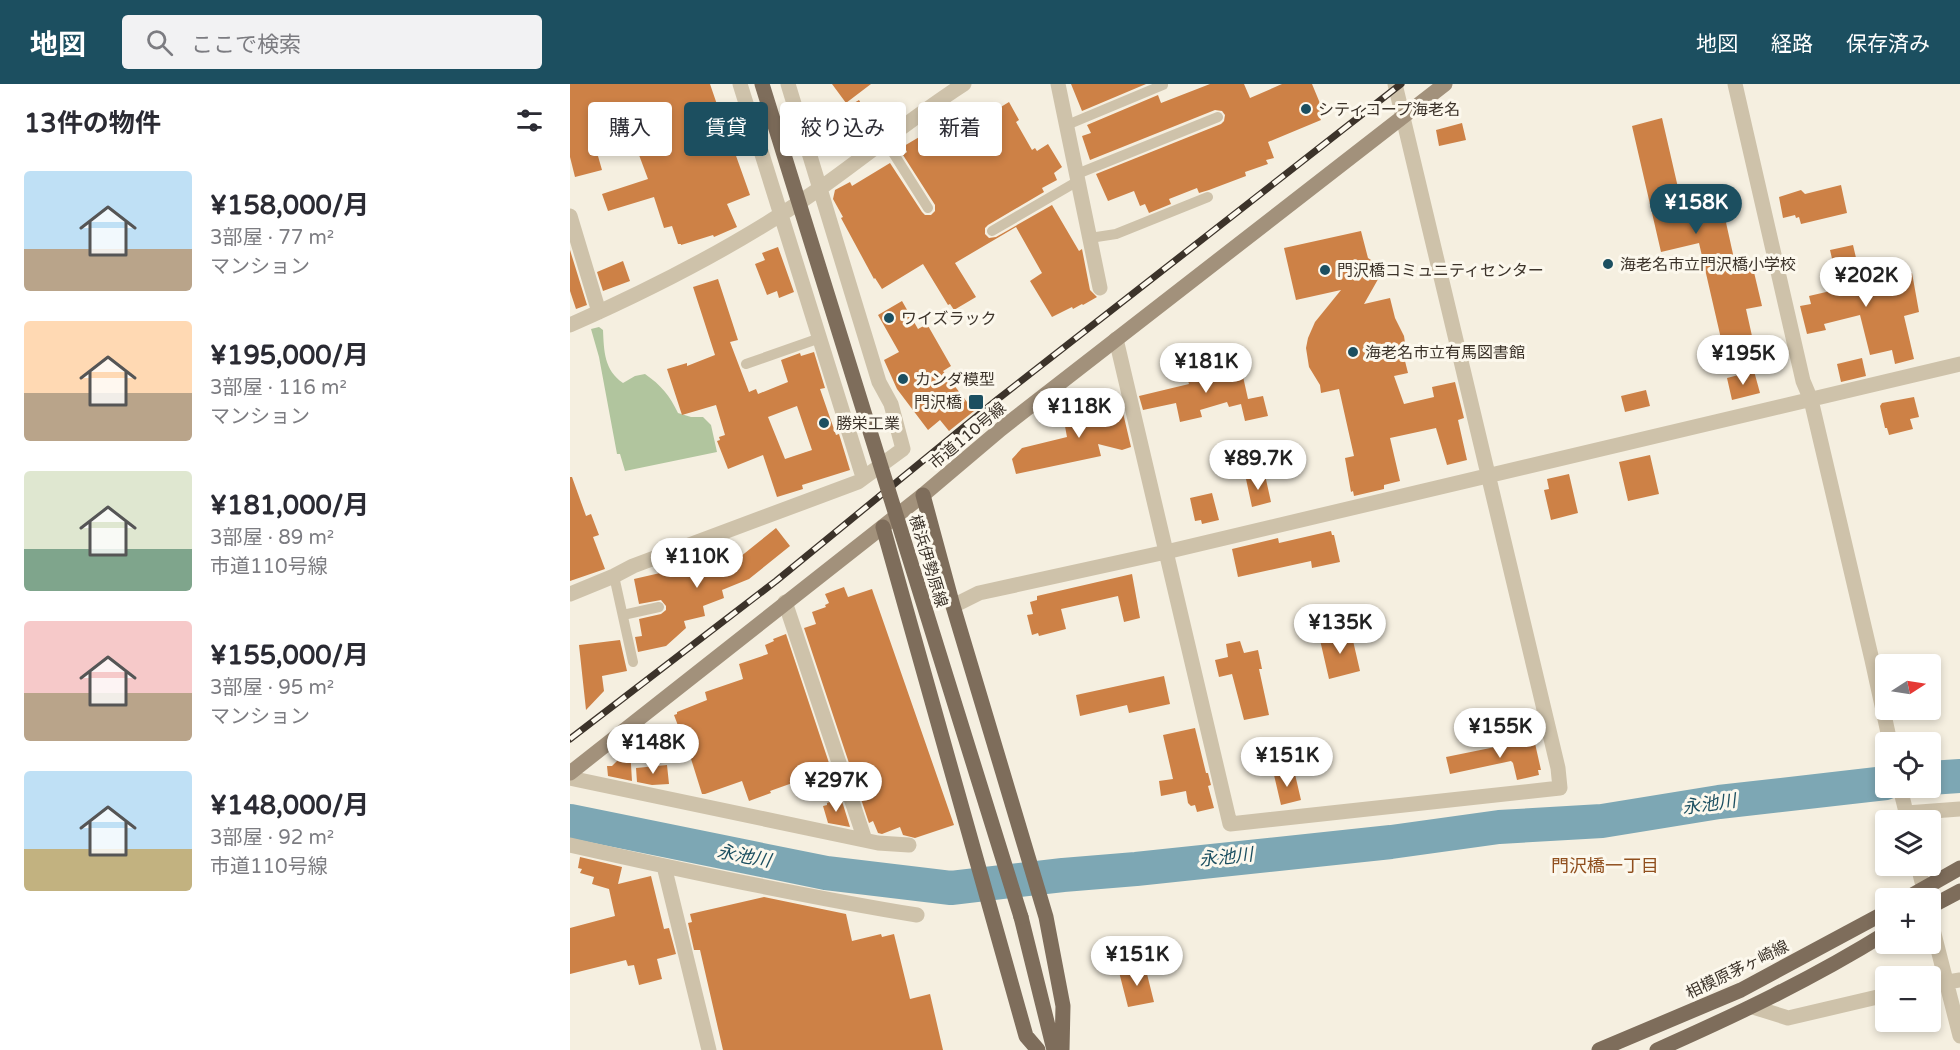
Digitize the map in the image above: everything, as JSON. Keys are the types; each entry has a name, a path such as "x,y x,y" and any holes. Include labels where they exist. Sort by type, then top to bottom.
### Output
{"main road":[{"name":"横浜伊勢原線","path":"762,84 1021,917 1054,1050"},
{"path":"923,495 953,606 1046,917 1063,1006 1062,1050"},
{"path":"883,527 1026,1036 1038,1050"},
{"path":"1933,888 1960,868"},
{"path":"1941,901 1960,891"},
{"name":"相模原茅ヶ崎線","path":"1599,1050 1741,990 1875,918"},
{"path":"1657,1050 1753,1007 1843,960 1875,940"}],"street":[{"path":"740,84 864,477"},
{"path":"570,594 633,566 858,482 903,449 891,405 881,390 788,84"},
{"path":"906,125 964,84"},
{"path":"1058,84 1100,288"},
{"path":"1116,339 1230,824 1560,788 1558,768 1395,84"},
{"name":"市道110号線","path":"570,773 883,527 1001,429 1445,84"},
{"path":"1735,84 1803,381 1811,400 1888,732"},
{"path":"570,325 703,261 781,214 863,156"},
{"path":"570,216 599,312"},
{"path":"822,344 864,335"},
{"path":"953,606 979,593 1166,552 1960,364"},
{"path":"785,602 865,840"},
{"path":"570,778 865,840 909,845"},
{"path":"1941,811 1960,809"},
{"path":"570,845 664,866 917,915"},
{"path":"664,866 709,1050"},
{"path":"1941,948 1953,981 1960,1036"},
{"path":"1753,1007 1788,1018 1875,998"}],"lane":[{"path":"1067,125 1163,85"},
{"path":"992,231 1078,177 1218,117"},
{"path":"895,156 928,208"},
{"path":"1090,238 1116,234 1208,197"},
{"path":"746,364 822,344"},
{"path":"614,576 633,662"},
{"path":"623,615 659,607"}],"green space":[{"path":"599,327 603,330 606,360 617,378 623,383 635,376 645,374 651,378 672,401 678,413 691,417 703,417 711,425 717,452 625,471 620,454 617,454 599,357 591,329"}],"building":[{"path":"570,84 710,84 716,102 684,102 684,156 736,156 750,195 727,204 737,227 714,237 713,235 681,245 678,244 672,226 664,228 654,197 608,211 602,194 648,179 639,156 672,156 672,102 588,102 588,156 598,156 602,170 575,177 570,157"},
{"path":"832,84 871,84 847,102"},
{"path":"1071,84 1146,84 1082,111"},
{"path":"1210,84 1244,84 1250,98 1282,84 1312,84 1324,113 1319,116 1321,120 1268,142 1274,158 1266,160 1268,164 1245,172 1246,176 1199,193 1197,188 1169,199 1171,204 1149,213 1145,204 1140,206 1134,191 1108,201 1096,174 1221,124 1225,115 1222,111 1215,110 1090,160 1082,136 1091,133 1087,125 1158,95 1161,103"},
{"path":"1009,102 1019,120 1016,122 1032,150 1035,148 1037,151 1048,144 1062,167 1054,173 1057,180 1042,188 1044,192 988,225 985,228 985,234 989,238 996,237 1052,205 1079,251 1082,249 1090,290 1097,297 1052,317 1030,281 1042,273 1016,227 955,263 976,297 954,310 950,304 948,305 923,264 882,289 874,279 841,218 843,217 833,199 835,190 850,182 852,186 890,163 922,212 925,215 931,215 935,211 935,205 904,156 906,156 907,152 906,145 918,138 918,156 1002,156 1002,106"},
{"path":"1662,118 1685,218 1723,209 1737,272 1753,268 1762,306 1746,309 1752,336 1722,343 1699,243 1661,252 1632,126"},
{"path":"1462,123 1466,140 1439,146 1436,130"},
{"path":"1841,185 1847,213 1801,224 1799,217 1796,218 1795,215 1783,218 1779,197 1801,190 1805,194"},
{"path":"1361,231 1368,258 1380,266 1381,274 1364,304 1390,298 1395,318 1404,336 1408,373 1394,376 1404,404 1434,397 1432,387 1455,382 1464,418 1458,420 1467,460 1447,465 1436,428 1390,438 1400,481 1384,485 1384,489 1354,496 1353,491 1351,492 1345,458 1354,456 1339,389 1321,393 1320,385 1309,367 1306,348 1315,322 1341,290 1296,300 1284,248"},
{"path":"1853,245 1865,296 1895,289 1892,278 1912,273 1919,312 1904,316 1914,359 1895,364 1892,350 1870,355 1860,315 1824,324 1826,330 1807,334 1800,306 1811,304 1809,296 1839,289 1830,250"},
{"path":"778,247 794,292 779,298 777,291 767,295 755,264 765,260 762,253"},
{"path":"570,250 587,305 576,309 570,291"},
{"path":"623,261 630,281 603,291 597,272"},
{"path":"718,279 738,340 730,342 749,392 756,389 758,394 788,382 781,360 800,353 801,356 814,352 825,388 820,389 836,435 839,434 850,470 802,485 803,489 777,497 763,455 728,469 717,441 720,440 719,437 725,435 716,405 682,415 667,369 687,363 687,366 715,355 693,287","holes":["797,406 812,450 785,459 768,417"]},
{"path":"902,301 918,329 927,324 951,366 943,371 974,411 949,431 940,420 928,430 897,389 884,360 899,352 878,315"},
{"path":"1195,351 1201,371 1208,369 1211,379 1242,372 1248,399 1263,396 1268,416 1245,421 1241,404 1229,407 1227,402 1200,410 1202,417 1180,422 1176,403 1143,410 1139,396 1189,384 1180,356"},
{"path":"1862,358 1866,376 1841,382 1837,364"},
{"path":"1754,371 1760,393 1732,400 1727,378"},
{"path":"1646,390 1650,406 1625,412 1621,396"},
{"path":"1116,392 1131,447 1122,450 1098,444 1101,456 1016,474 1012,459 1022,448 1067,437 1064,421 1101,413 1097,397"},
{"path":"1914,397 1919,417 1910,419 1913,429 1889,435 1880,406 1882,403"},
{"path":"1650,455 1659,494 1628,501 1619,462"},
{"path":"1569,474 1578,513 1551,520 1544,490 1549,489 1547,479"},
{"path":"1265,475 1271,502 1252,507 1246,479"},
{"path":"570,477 572,477 586,516 591,514 599,535 593,537 605,569 570,581"},
{"path":"1212,493 1219,520 1202,524 1201,520 1195,521 1190,498"},
{"path":"776,528 790,546 749,579 722,590 724,598 703,606 705,616 684,621 686,628 666,646 638,652 635,637 642,636 639,619 661,614 666,610 666,606 661,600 639,604 634,579 708,562 732,553 735,561"},
{"path":"1331,531 1340,562 1312,568 1311,561 1238,577 1232,549 1278,538 1279,543"},
{"path":"1132,574 1140,618 1124,622 1118,596 1061,609 1066,629 1039,636 1038,633 1032,635 1027,615 1033,614 1030,602 1037,600 1037,596"},
{"path":"844,587 848,597 872,589 954,825 915,838 903,835 900,827 882,834 878,833 873,821 869,823 804,628 816,624 812,612 826,607 825,605 829,603 825,594"},
{"path":"1351,632 1360,671 1329,679 1320,640"},
{"path":"786,634 829,763 801,772 802,775 796,776 798,781 749,801 742,781 702,794 682,730 680,731 674,715 707,700 705,692 743,679 739,664 768,654 765,645"},
{"path":"620,640 627,671 602,676 604,691 586,710 579,645"},
{"path":"1240,641 1244,653 1258,650 1262,669 1259,669 1269,715 1244,720 1232,674 1219,677 1215,660 1228,657 1226,644"},
{"path":"1164,676 1170,704 1129,713 1127,705 1080,716 1076,695"},
{"path":"1195,728 1211,785 1208,786 1214,808 1197,812 1195,805 1191,806 1188,803 1186,791 1161,796 1159,781 1173,779 1163,735"},
{"path":"1534,739 1541,770 1538,770 1539,775 1517,780 1511,761 1450,774 1446,757"},
{"path":"630,748 632,781 608,776 607,766 612,766"},
{"path":"667,765 669,784 652,785 637,782 636,768"},
{"path":"1294,770 1301,800 1281,805 1274,775"},
{"path":"841,798 850,827 828,823 823,806"},
{"path":"580,857 622,867 618,884 651,876 664,929 669,928 676,954 657,959 662,979 639,985 634,965 628,966 626,960 570,974 570,928 615,916 609,889 592,884 594,877 580,873 582,869 578,868"},
{"path":"764,897 846,914 852,941 881,934 882,937 894,934 910,999 930,994 943,1050 723,1050 700,950 694,950 688,923 692,922 690,914"},
{"path":"1145,966 1154,1002 1128,1007 1119,972"}],"waterway":[{"name":"永池川","path":"1941,777 1960,776"},
{"name":"永池川","path":"570,821 826,873 951,888 1391,842 1499,827 1602,821 1719,802 1875,784"}],"railway":[{"path":"570,739 776,581 998,399 1401,84"}],"place":[{"name":"シティコープ海老名","path":"1306,109"},
{"name":"海老名市立門沢橋小学校","path":"1608,264"},
{"name":"門沢橋コミュニティセンター","path":"1325,270"},
{"name":"ワイズラック","path":"889,318"},
{"name":"海老名市立有馬図書館","path":"1353,352"},
{"name":"カンダ模型","path":"903,379"},
{"name":"門沢橋","path":"976,402"},
{"name":"勝栄工業","path":"824,423"}],"district":[{"name":"門沢橋一丁目","path":"1605,866"}]}
